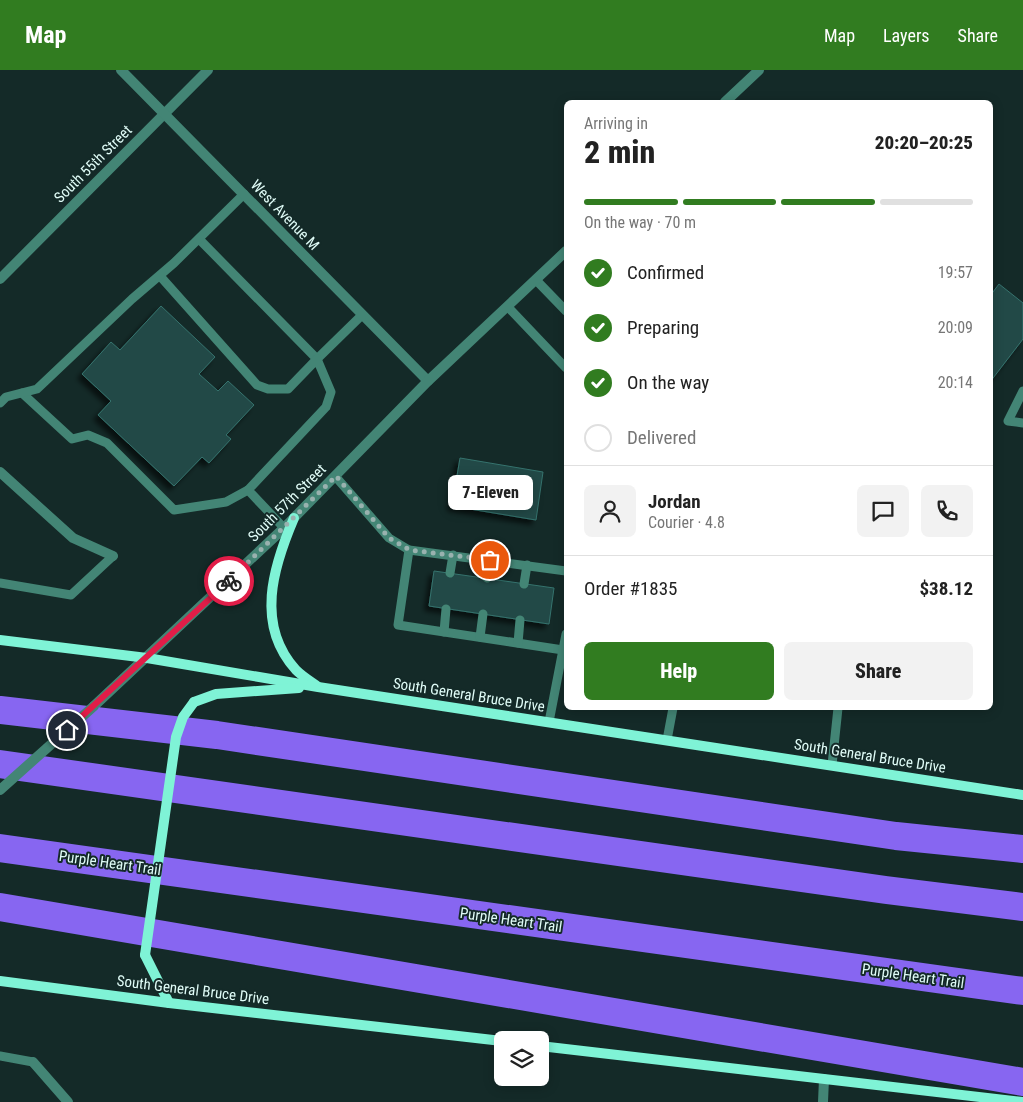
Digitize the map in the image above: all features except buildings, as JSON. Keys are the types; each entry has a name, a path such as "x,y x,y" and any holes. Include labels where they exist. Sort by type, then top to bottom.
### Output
{"highway":[{"path":"0,710 217,735 886,834 1023,849"},
{"path":"0,764 856,886 1023,907"},
{"name":"Purple Heart Trail","path":"0,848 1023,991"},
{"path":"0,907 1023,1082"}],"main road":[{"path":"294,518 274,573 270,615 277,642 296,670 318,687"},
{"name":"South General Bruce Drive","path":"0,640 147,658 318,687 1023,794"},
{"path":"169,1003 146,956 176,737 182,717 194,702 216,694 318,687"},
{"name":"South General Bruce Drive","path":"0,981 494,1041"},
{"path":"549,1047 1023,1102"}],"street":[{"name":"West Avenue M","path":"122,70 428,382"},
{"name":"South 55th Street","path":"0,279 208,70"},
{"path":"727,100 760,70"},
{"name":"South 57th Street","path":"0,790 147,658 284,528 428,382 564,253"},
{"path":"0,472 72,538 113,556"},
{"path":"33,1062 68,1102"},
{"path":"823,1102 824,1079"}],"lane":[{"path":"0,403 6,397 37,389 160,276 244,194"},
{"path":"22,393 72,440 88,435 107,443 174,510 226,502 248,490 326,407 331,392 317,359 198,239"},
{"path":"160,276 257,385 268,390 288,389 362,315"},
{"path":"536,280 564,308"},
{"path":"508,307 564,362"},
{"path":"1023,391 1008,421 1023,423"},
{"path":"336,476 389,538 410,550 564,571"},
{"path":"248,490 284,528"},
{"path":"410,550 398,625 563,650"},
{"path":"0,583 71,595 113,556"},
{"path":"450,573 453,556"},
{"path":"487,578 490,560"},
{"path":"524,584 527,565"},
{"path":"444,632 446,609"},
{"path":"480,637 483,614"},
{"path":"518,643 520,620"},
{"path":"549,722 564,645"},
{"path":"667,740 672,710"},
{"path":"832,765 838,710"},
{"path":"0,1056 33,1062"}],"way so far":[{"path":"229,581 336,476 389,538 410,550 490,560"}],"place":[{"name":"7-Eleven","path":"490,560"}],"route":[{"path":"67,730 229,581"}]}
